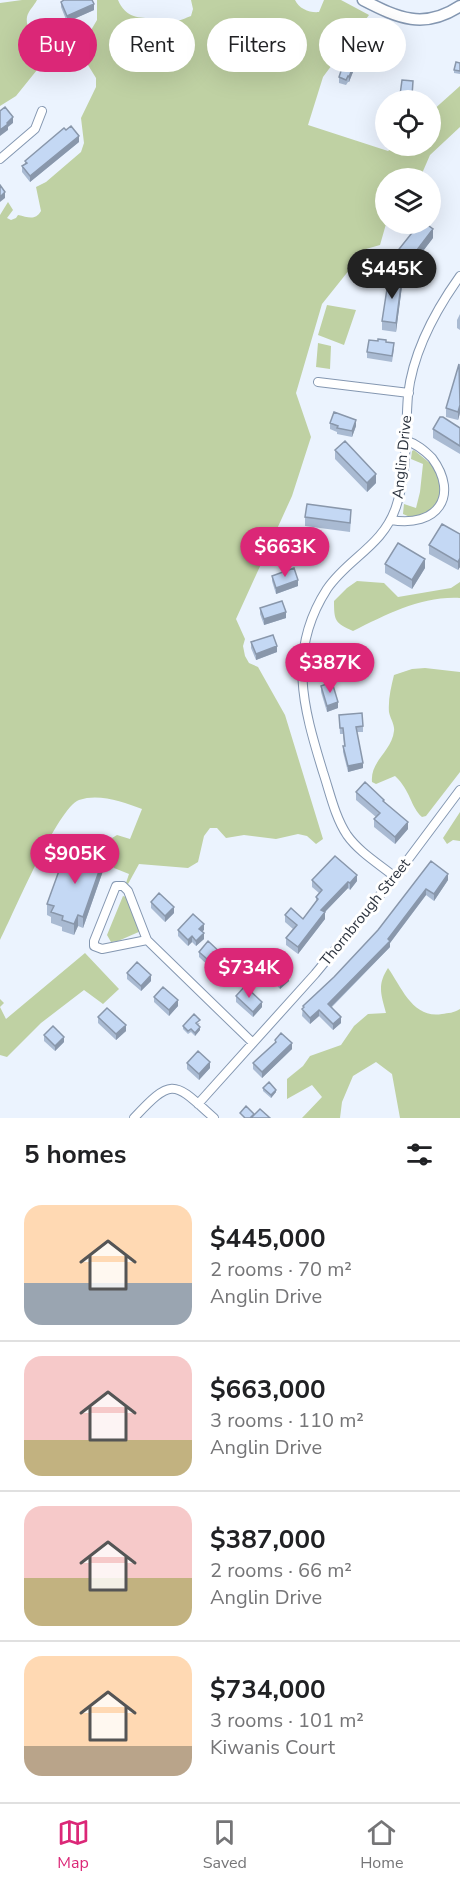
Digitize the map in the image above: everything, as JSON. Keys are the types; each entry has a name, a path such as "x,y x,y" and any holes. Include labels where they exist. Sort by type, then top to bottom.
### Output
{"street":[{"path":"363,0 392,15 415,20 440,16 460,6"},
{"path":"0,159 35,129 42,111"},
{"name":"Anglin Drive","path":"395,877 352,841 340,824 303,697 301,666 311,621 326,591 341,572 375,542 391,520 402,482 409,393 422,341 439,307 460,276"},
{"path":"318,382 409,393"},
{"path":"391,520 412,522 432,517 445,505 450,493 447,478 441,466 418,445 405,440"},
{"name":"Thornbrough Street","path":"198,1104 315,974 395,877 460,790"},
{"path":"147,940 102,949 94,946 94,940 116,886 123,886 128,891 147,940 253,1043"},
{"path":"134,1118 152,1098 172,1088 181,1089 214,1118"}],"green space":[{"path":"37,0 27,18 18,18 18,72 35,72 16,96 0,106 0,3"},
{"path":"97,0 118,0 126,12 131,15 149,18 109,18 109,72 195,72 195,18 186,18 191,16 193,9 191,0 295,0 302,8 319,12 324,0 341,0 369,15 367,18 319,18 319,72 327,72 323,77 308,125 375,147 375,156 430,156 424,168 375,168 375,234 383,234 380,245 366,249 322,304 296,393 311,437 292,496 236,619 245,639 243,646 245,656 249,663 258,667 285,715 323,839 316,844 307,836 298,834 276,839 244,835 226,838 217,828 210,828 204,836 198,862 188,868 139,864 128,884 126,883 129,874 114,868 111,858 112,838 117,835 130,839 142,809 103,798 79,800 70,807 48,841 0,940 0,215 8,202 13,210 7,218 11,220 18,215 31,218 39,214 41,211 36,187 46,182 81,152 84,143 81,118 96,87 96,78 92,72 97,72"},
{"path":"460,86 460,127 441,145 441,103"},
{"path":"327,305 356,310 344,345 318,335"},
{"path":"318,343 331,346 330,369 316,367"},
{"path":"414,450 437,469 443,496 429,514 410,517 403,514 404,504 416,508 423,464 411,459"},
{"path":"357,581 384,583 398,597 451,588 460,582 460,598 432,600 405,607 353,631 342,626 337,620 334,613 334,601"},
{"path":"425,668 460,672 460,772 426,816 422,817 395,776 376,784 372,782 372,775 394,731 389,707 394,675 412,669"},
{"path":"460,812 460,841 453,840 447,844 443,838"},
{"path":"123,896 126,897 141,931 111,942 107,935"},
{"path":"85,953 119,989 103,1004 84,990 41,1023 7,1057 0,1055 0,1007 6,1019"},
{"path":"388,968 409,1000 423,1012 442,1014 460,1009 460,1118 400,1118 392,1074 376,1062 353,1076 342,1102 340,1118 302,1118 322,1097 312,1085 287,1099 287,1079 303,1066 310,1056 341,1045 354,1026 368,1014 386,1013 381,985"}],"building":[{"path":"64,0 92,0 94,4 67,16 61,2"},
{"path":"456,62 460,63 460,71 454,70"},
{"path":"341,72 351,72 346,80 339,77"},
{"path":"402,80 413,81 412,90 401,90"},
{"path":"5,107 13,117 0,130 0,111"},
{"path":"71,126 79,136 30,176 22,166 27,163 25,161 64,128 66,130"},
{"path":"0,185 5,192 0,197"},
{"path":"411,234 429,234 404,267 392,258"},
{"path":"389,276 402,278 396,323 382,321"},
{"path":"378,339 394,343 392,356 367,352 369,340 378,341"},
{"path":"459,364 460,405 458,412 446,408"},
{"path":"334,412 356,420 352,431 337,428 338,426 330,423"},
{"path":"440,417 460,428 460,446 433,429"},
{"path":"345,441 376,474 367,483 335,450"},
{"path":"307,504 351,510 350,523 305,517"},
{"path":"442,524 460,534 458,562 429,545"},
{"path":"309,533 310,546 286,548 285,535"},
{"path":"398,543 425,559 412,580 385,564"},
{"path":"294,568 298,580 276,588 272,576"},
{"path":"282,601 286,612 264,619 260,608"},
{"path":"273,635 277,646 256,654 251,642"},
{"path":"332,682 338,702 327,706 321,686"},
{"path":"362,713 363,726 356,727 363,763 348,766 339,715"},
{"path":"365,782 408,822 395,837 374,819 380,813 356,792"},
{"path":"75,847 104,857 83,917 78,915 74,924 62,920 63,916 51,912 54,906 47,904 60,868 66,871"},
{"path":"335,856 357,875 321,910 325,912 298,947 286,938 297,925 285,915 291,908 303,919 322,890 312,880"},
{"path":"431,861 448,874 434,894 426,889 388,939 390,941 328,1004 341,1017 333,1024 319,1010 310,1018 302,1009 303,1006 378,930"},
{"path":"159,893 174,907 165,916 151,902"},
{"path":"193,914 204,924 199,929 204,933 196,941 192,936 188,940 178,930"},
{"path":"208,941 223,955 214,965 199,952"},
{"path":"271,955 289,975 280,983 262,963"},
{"path":"137,962 151,975 141,986 127,973"},
{"path":"245,986 262,1002 253,1012 236,996"},
{"path":"163,987 178,1000 169,1010 154,997"},
{"path":"107,1008 126,1025 116,1034 98,1017"},
{"path":"194,1014 200,1020 196,1023 200,1027 195,1033 183,1026"},
{"path":"53,1026 64,1037 55,1046 44,1035"},
{"path":"281,1033 292,1043 262,1072 253,1063 276,1042 275,1040"},
{"path":"198,1051 210,1062 199,1074 187,1063"},
{"path":"269,1082 276,1090 271,1095 263,1088"},
{"path":"246,1106 254,1114 250,1118 245,1118 240,1113"},
{"path":"260,1109 270,1118 251,1118"}]}
